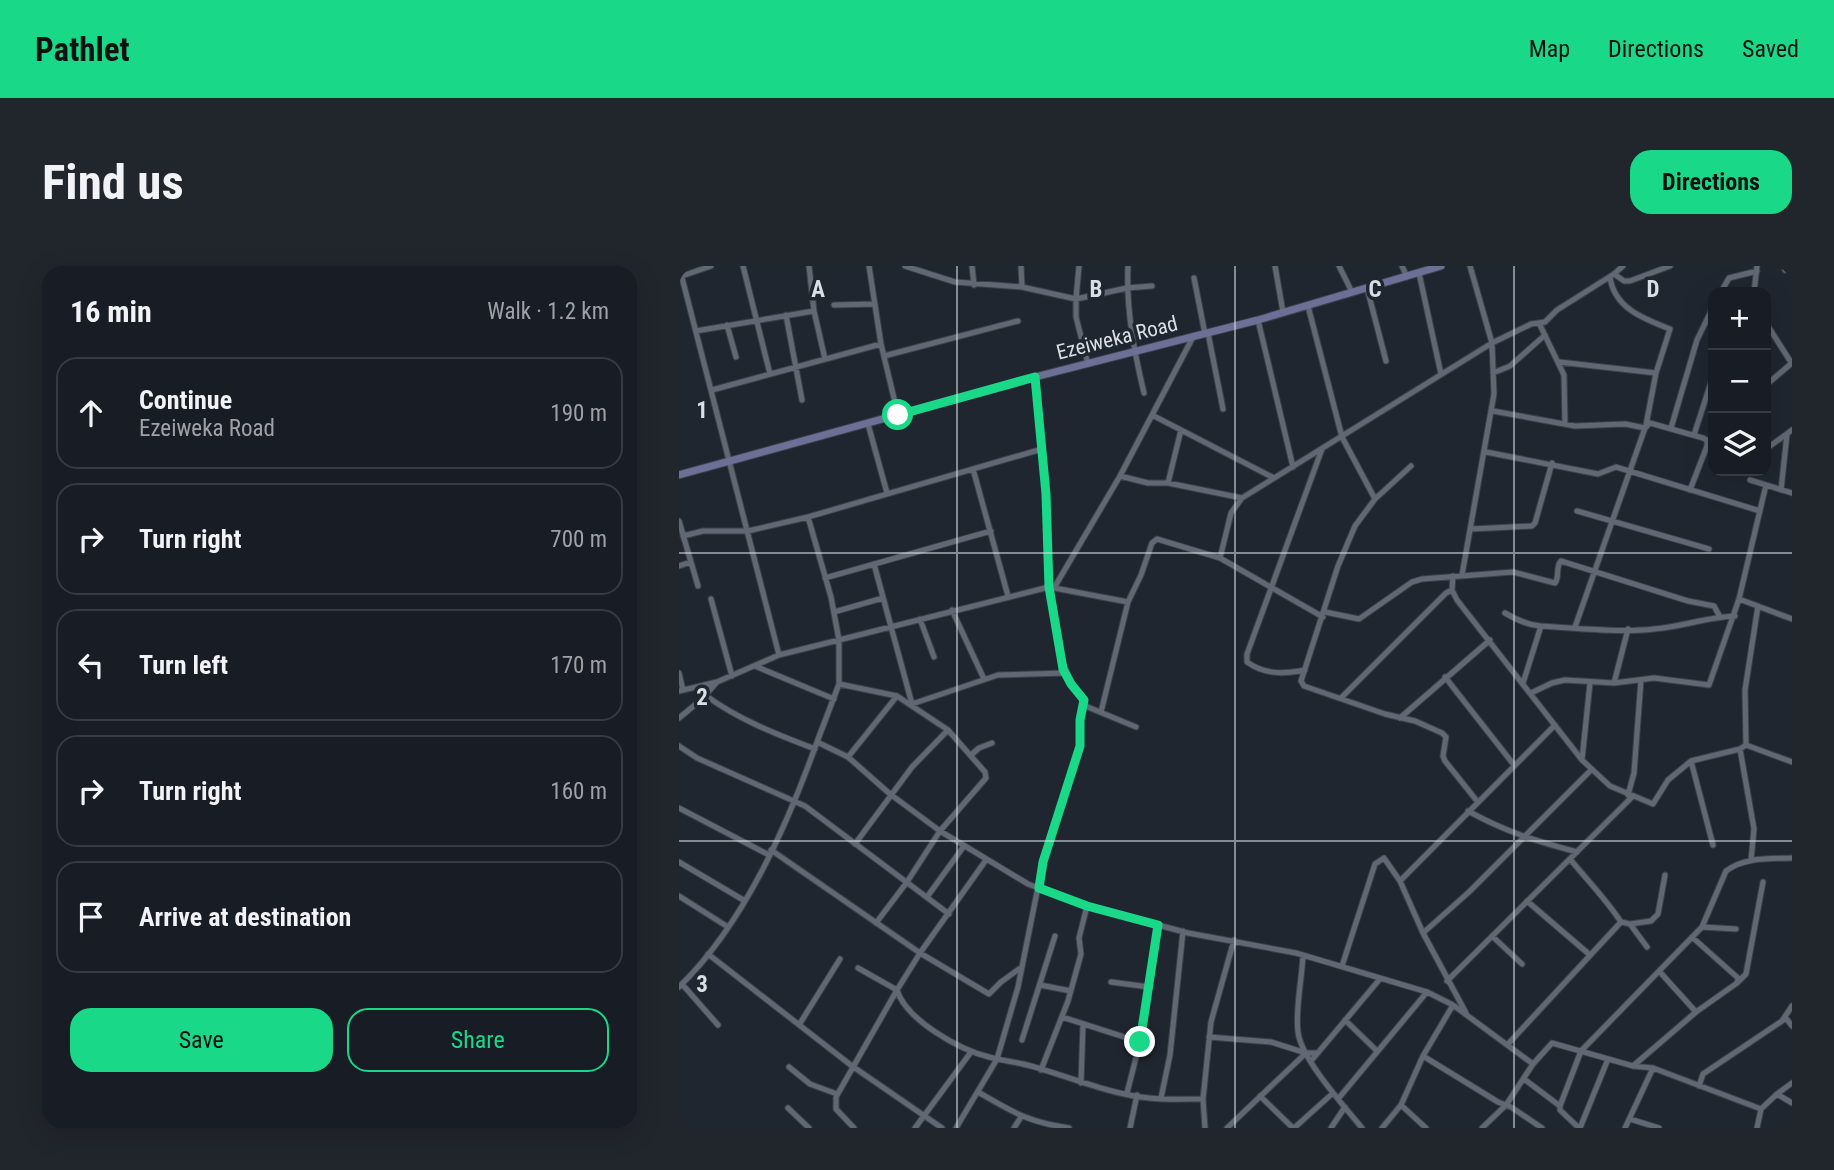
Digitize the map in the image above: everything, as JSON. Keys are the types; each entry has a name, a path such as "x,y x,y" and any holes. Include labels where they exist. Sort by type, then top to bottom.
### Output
{"main road":[{"name":"Ezeiweka Road","path":"679,475 1035,377 1258,320 1441,266"}],"street":[{"path":"679,266 779,655"},
{"path":"682,276 711,266"},
{"path":"743,266 770,374"},
{"path":"809,266 814,311 825,359"},
{"path":"869,266 881,344 898,415"},
{"path":"905,266 919,268 955,282 1022,288 1076,299 1152,286"},
{"path":"972,266 974,285"},
{"path":"1021,266 1022,288"},
{"path":"1079,266 1076,317 1088,364"},
{"path":"1128,266 1127,289 1134,353 1144,393"},
{"path":"1275,266 1283,313"},
{"path":"1339,266 1352,292"},
{"path":"1402,266 1407,277"},
{"path":"1462,575 1493,411 1492,342 1470,266"},
{"path":"1220,558 1231,513 1242,498 1492,342 1551,317 1557,310 1612,276 1623,266"},
{"path":"1612,276 1630,281 1670,266"},
{"path":"1724,287 1729,278 1757,269 1755,287"},
{"path":"1419,273 1441,374"},
{"path":"1575,627 1632,471 1646,427 1656,373 1670,329 1632,312 1614,292 1612,276"},
{"path":"1194,278 1223,410"},
{"path":"1367,288 1386,361"},
{"path":"834,305 875,304"},
{"path":"1308,306 1342,436 1375,499"},
{"path":"696,331 814,311"},
{"path":"786,316 802,400"},
{"path":"1671,428 1697,340 1708,317"},
{"path":"1258,320 1293,467"},
{"path":"884,356 1018,321"},
{"path":"1539,323 1559,362 1566,391 1565,424"},
{"path":"727,326 736,356"},
{"path":"1771,331 1792,363 1771,381"},
{"path":"1493,373 1510,366 1545,335"},
{"path":"1051,587 1120,476 1194,336"},
{"path":"712,390 881,344"},
{"path":"1559,362 1656,373"},
{"path":"956,1128 997,1059 1017,987 1043,862 1080,746 1080,720 1084,700 1065,673 1051,587 1035,377"},
{"path":"1694,435 1708,391"},
{"path":"1493,411 1575,426 1625,424 1646,427 1650,424 1694,435 1708,442 1690,490"},
{"path":"1152,415 1274,478"},
{"path":"868,424 887,493"},
{"path":"1168,482 1181,430"},
{"path":"1771,445 1790,432"},
{"path":"1781,490 1790,432"},
{"path":"683,536 703,531 748,531 808,517 1042,449"},
{"path":"1305,670 1273,673 1247,662 1247,654 1322,449"},
{"path":"1486,452 1598,474 1613,467 1632,471 1760,511"},
{"path":"1471,529 1532,526 1552,463"},
{"path":"1411,466 1375,499 1356,526 1338,566 1301,681 1304,686 1415,721 1446,737 1443,756 1445,761 1477,801"},
{"path":"973,468 1008,596"},
{"path":"1120,476 1148,483 1168,482 1242,498"},
{"path":"1750,480 1792,493"},
{"path":"1531,693 1558,681 1614,683 1654,678 1709,685 1735,616 1766,485"},
{"path":"1577,511 1709,549"},
{"path":"719,1025 680,986 695,971 727,927 770,853 815,750 839,684 839,640 834,612 808,517"},
{"path":"679,521 698,586"},
{"path":"825,578 991,531"},
{"path":"1101,712 1128,602 1152,543 1157,539 1220,558 1324,615 1359,619 1415,580 1520,573 1555,583 1561,561 1688,601 1714,606 1720,617"},
{"path":"679,566 691,562"},
{"path":"874,564 912,704"},
{"path":"1453,576 1452,590 1457,600 1582,760 1610,786 1653,804 1665,784 1691,761 1747,745"},
{"path":"679,673 681,690 717,682 779,655 1051,587 1128,602"},
{"path":"1341,698 1452,590"},
{"path":"834,612 883,598"},
{"path":"711,599 732,676"},
{"path":"1739,599 1792,619"},
{"path":"1747,745 1745,690 1758,606"},
{"path":"952,610 984,679"},
{"path":"1505,613 1515,619 1541,626 1628,629 1654,629 1735,616"},
{"path":"920,618 934,657"},
{"path":"1523,684 1541,626"},
{"path":"1614,683 1628,629"},
{"path":"1400,718 1490,640"},
{"path":"755,666 834,699"},
{"path":"912,704 998,674 1065,673"},
{"path":"1445,677 1514,765"},
{"path":"1447,981 1630,796 1641,680"},
{"path":"679,718 717,682"},
{"path":"1582,760 1590,683"},
{"path":"839,684 897,696 912,704 948,730 985,772 986,778 940,831 876,923"},
{"path":"705,695 753,725 815,750"},
{"path":"848,757 897,696"},
{"path":"1083,705 1136,727"},
{"path":"1399,881 1555,725"},
{"path":"855,844 912,767 948,730"},
{"path":"817,742 848,757 890,794 940,831 986,860 1039,888 1087,906 1183,931 1303,955 1427,992 1453,1005 1533,1064"},
{"path":"971,755 979,748 992,743"},
{"path":"1747,745 1792,762"},
{"path":"679,746 697,758 805,806 949,914"},
{"path":"1740,749 1754,828 1751,860"},
{"path":"1691,761 1713,845"},
{"path":"1423,933 1469,892 1591,770"},
{"path":"679,808 770,853 920,953 989,994 1021,968"},
{"path":"1468,811 1522,837 1577,852"},
{"path":"927,897 964,846"},
{"path":"1342,966 1378,860 1381,858 1387,861 1399,881 1447,981 1468,1016"},
{"path":"1559,1106 1581,1051 1702,926 1726,871 1751,860 1792,858"},
{"path":"1570,859 1607,900 1621,922 1630,924 1651,920 1658,914 1665,875"},
{"path":"854,1128 836,1109 834,1103 837,1094 920,953 986,860"},
{"path":"679,862 744,901"},
{"path":"1633,1066 1746,974 1762,881"},
{"path":"679,897 727,927"},
{"path":"1527,901 1590,955"},
{"path":"1041,1070 1071,991 1081,954 1079,938 1087,906"},
{"path":"1508,1044 1621,922"},
{"path":"1630,924 1647,947"},
{"path":"1127,1093 1140,1042 1158,925"},
{"path":"1702,926 1736,929"},
{"path":"1161,1098 1170,1055 1183,931"},
{"path":"1022,1040 1055,936"},
{"path":"1492,936 1522,964"},
{"path":"1692,937 1738,978 1737,984"},
{"path":"1205,1128 1203,1099 1211,1022 1234,940"},
{"path":"708,954 852,1066 942,1128"},
{"path":"1303,955 1298,1033 1306,1053 1333,1093 1362,1128"},
{"path":"799,1025 840,959"},
{"path":"858,968 897,990 901,1003 915,1016 971,1052 1081,1083 1136,1095 1203,1099"},
{"path":"1659,971 1696,1012"},
{"path":"1311,1060 1380,980"},
{"path":"1111,982 1149,987"},
{"path":"1040,985 1071,991"},
{"path":"1338,1099 1427,992"},
{"path":"1383,1128 1401,1105 1423,1056 1453,1005"},
{"path":"1699,1086 1703,1074 1785,1017 1792,1006"},
{"path":"1062,1017 1140,1042"},
{"path":"1785,1017 1792,1027"},
{"path":"1345,1020 1377,1051"},
{"path":"1081,1083 1083,1024"},
{"path":"1209,1037 1271,1042 1306,1053 1317,1053"},
{"path":"1482,1128 1506,1105 1533,1064 1552,1042 1633,1066 1653,1068 1761,1109"},
{"path":"915,1128 971,1052"},
{"path":"1227,1128 1306,1053"},
{"path":"1423,1056 1542,1128"},
{"path":"1524,1079 1559,1106 1580,1128 1608,1059"},
{"path":"789,1068 810,1084 837,1094"},
{"path":"1625,1128 1653,1068"},
{"path":"1757,1128 1761,1109 1792,1083"},
{"path":"978,1092 1021,1117 1039,1124 1069,1128"},
{"path":"1260,1096 1293,1128 1333,1093"},
{"path":"1777,1094 1792,1102"},
{"path":"1130,1128 1136,1095"},
{"path":"1401,1105 1426,1128"},
{"path":"1331,1128 1345,1107"},
{"path":"787,1108 809,1128"},
{"path":"1014,1128 1021,1117"},
{"path":"1630,1119 1659,1128"}],"route":[{"path":"898,415 1035,377 1046,494 1049,587 1063,669 1084,700 1080,720 1080,746 1043,862 1039,888 1087,906 1158,925 1140,1042"}]}
